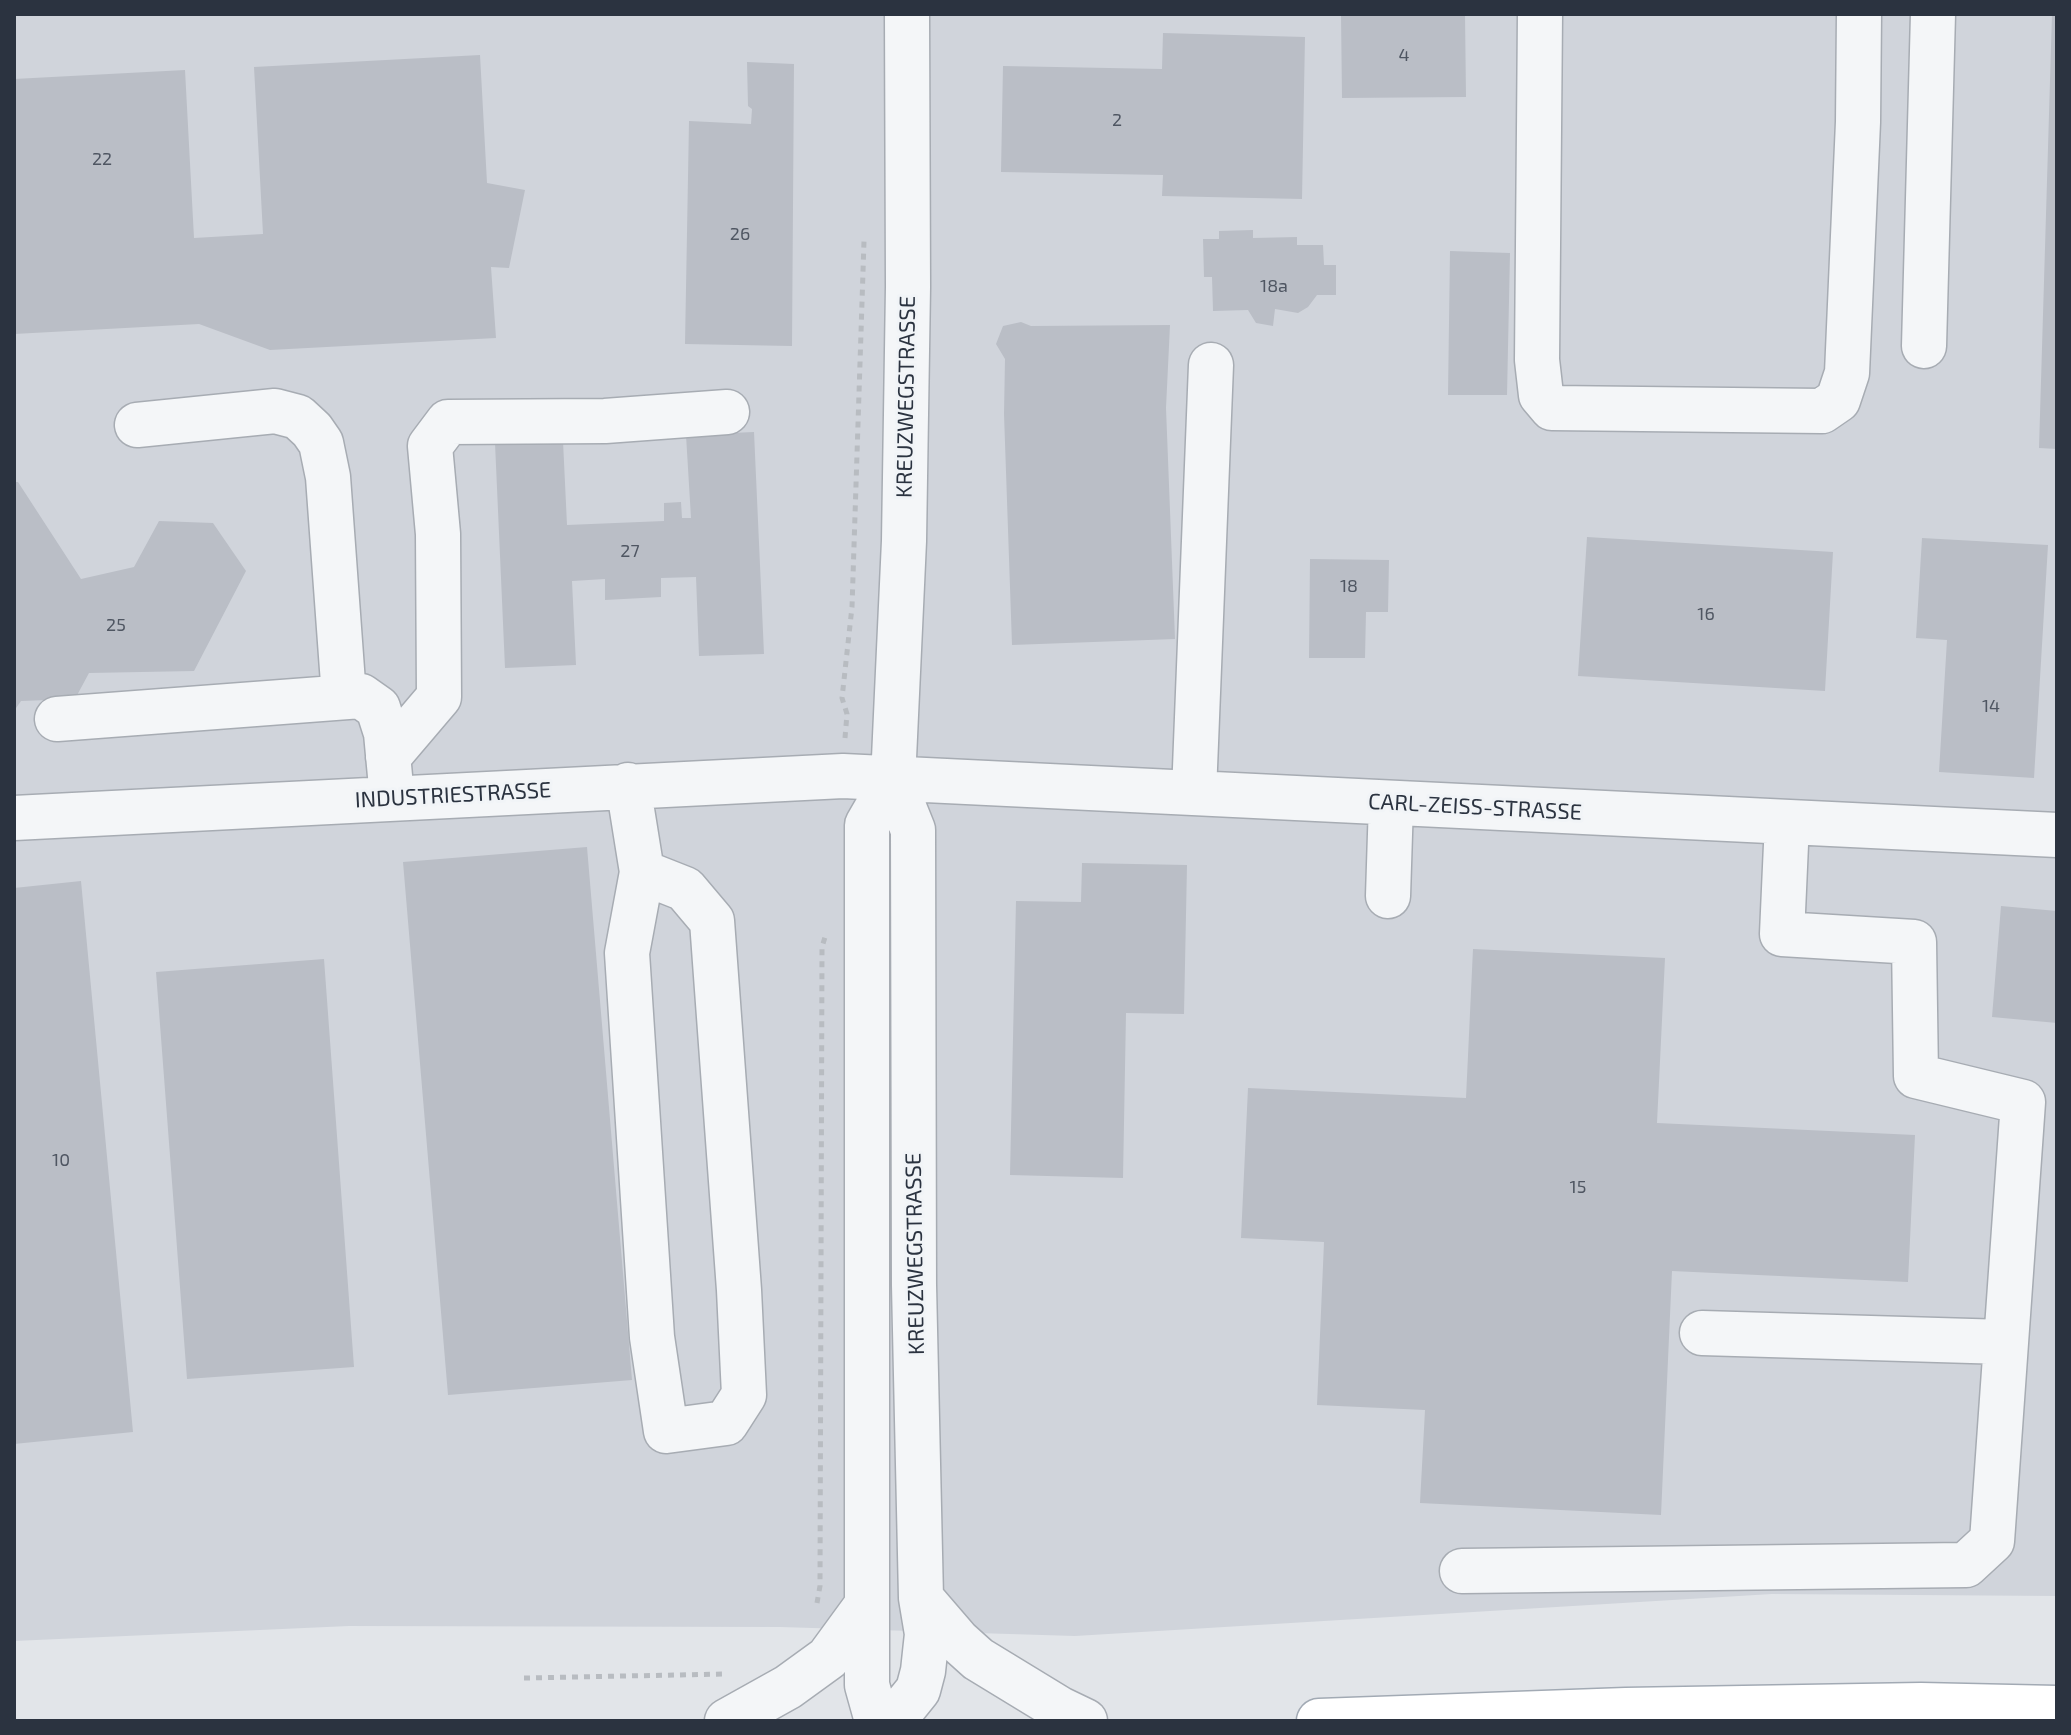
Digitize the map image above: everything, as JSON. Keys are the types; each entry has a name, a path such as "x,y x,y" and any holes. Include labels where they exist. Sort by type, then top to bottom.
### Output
{"main road":[{"path":"1319,1721 1626,1710 1921,1705 2057,1708"}],"street":[{"name":"KREUZWEGSTRASSE","path":"893,1721 918,1690 927,1634 921,1598 914,1285 913,830 893,780 904,525 908,287 907,14"},
{"path":"1540,14 1537,360 1541,395 1552,408 1822,411 1838,400 1847,373 1858,122 1859,14"},
{"path":"1924,346 1933,14"},
{"path":"1194,793 1211,365"},
{"path":"137,425 275,411 298,417 312,430 321,443 328,477 344,697"},
{"path":"390,777 439,697 438,534 430,446 448,422 605,421 727,412"},
{"path":"57,719 361,696 378,708 386,733 390,777"},
{"name":"INDUSTRIESTRASSE","path":"14,818 390,777 628,785 843,776 893,780"},
{"name":"KREUZWEGSTRASSE","path":"877,1721 867,1685 866,1606 867,825 893,780"},
{"name":"CARL-ZEISS-STRASSE","path":"893,780 2057,835"},
{"path":"628,785 642,872 627,953 652,1337 666,1431 726,1423 744,1395 712,921 685,889 642,872"},
{"path":"1388,896 1391,803"},
{"path":"1462,1571 1966,1565 1992,1541 2023,1102 1916,1076 1914,942 1782,934 1787,822"},
{"path":"1702,1333 2005,1342"},
{"path":"921,1598 978,1659 1085,1721"},
{"path":"727,1721 788,1687 828,1658 866,1606"}],"path":[{"path":"524,1678 742,1674"}],"shaded area":[{"path":"14,14 2057,14 2057,1596 1772,1594 1075,1636 780,1627 349,1626 14,1641"}],"building":[{"path":"1341,14 1465,14 1466,97 1342,98"},
{"path":"2052,14 2057,14 2057,449 2039,448"},
{"path":"1163,33 1305,37 1302,199 1162,196 1163,175 1001,172 1003,66 1162,69"},
{"path":"480,55 487,183 525,190 509,268 491,267 496,338 270,350 199,324 14,334 14,79 185,70 194,238 263,234 254,67"},
{"path":"747,62 794,64 792,346 685,344 689,121 751,124"},
{"path":"1253,230 1253,238 1297,237 1297,245 1323,245 1324,265 1336,265 1336,295 1317,295 1308,307 1298,313 1275,309 1273,326 1256,323 1248,310 1213,311 1212,277 1204,277 1203,239 1219,239 1219,231"},
{"path":"1450,251 1510,253 1507,395 1448,395"},
{"path":"1021,322 1031,326 1170,325 1166,408 1175,639 1012,645 1005,359 996,344 1003,326"},
{"path":"754,432 764,654 699,656 696,577 661,578 661,597 605,600 605,579 572,581 576,665 505,668 495,443 563,441 567,525 664,521 664,503 681,502 682,518 691,518 686,435"},
{"path":"14,482 18,482 81,579 134,567 159,521 213,523 246,571 194,671 89,673 75,699 21,701 14,711"},
{"path":"1587,537 1833,552 1825,691 1578,676"},
{"path":"1922,538 2048,545 2034,778 1939,772 1947,640 1916,638"},
{"path":"1310,559 1389,560 1388,612 1366,612 1365,658 1309,658"},
{"path":"587,847 632,1380 448,1395 403,862"},
{"path":"1082,863 1187,865 1184,1014 1126,1013 1123,1178 1010,1175 1016,901 1081,902"},
{"path":"81,881 133,1432 14,1444 14,888"},
{"path":"2001,906 2057,911 2057,1023 1992,1017"},
{"path":"1473,949 1665,958 1657,1123 1915,1135 1908,1282 1672,1271 1661,1515 1420,1503 1425,1410 1317,1405 1324,1242 1241,1238 1248,1088 1466,1098"},
{"path":"324,959 354,1367 187,1379 156,972"}]}
